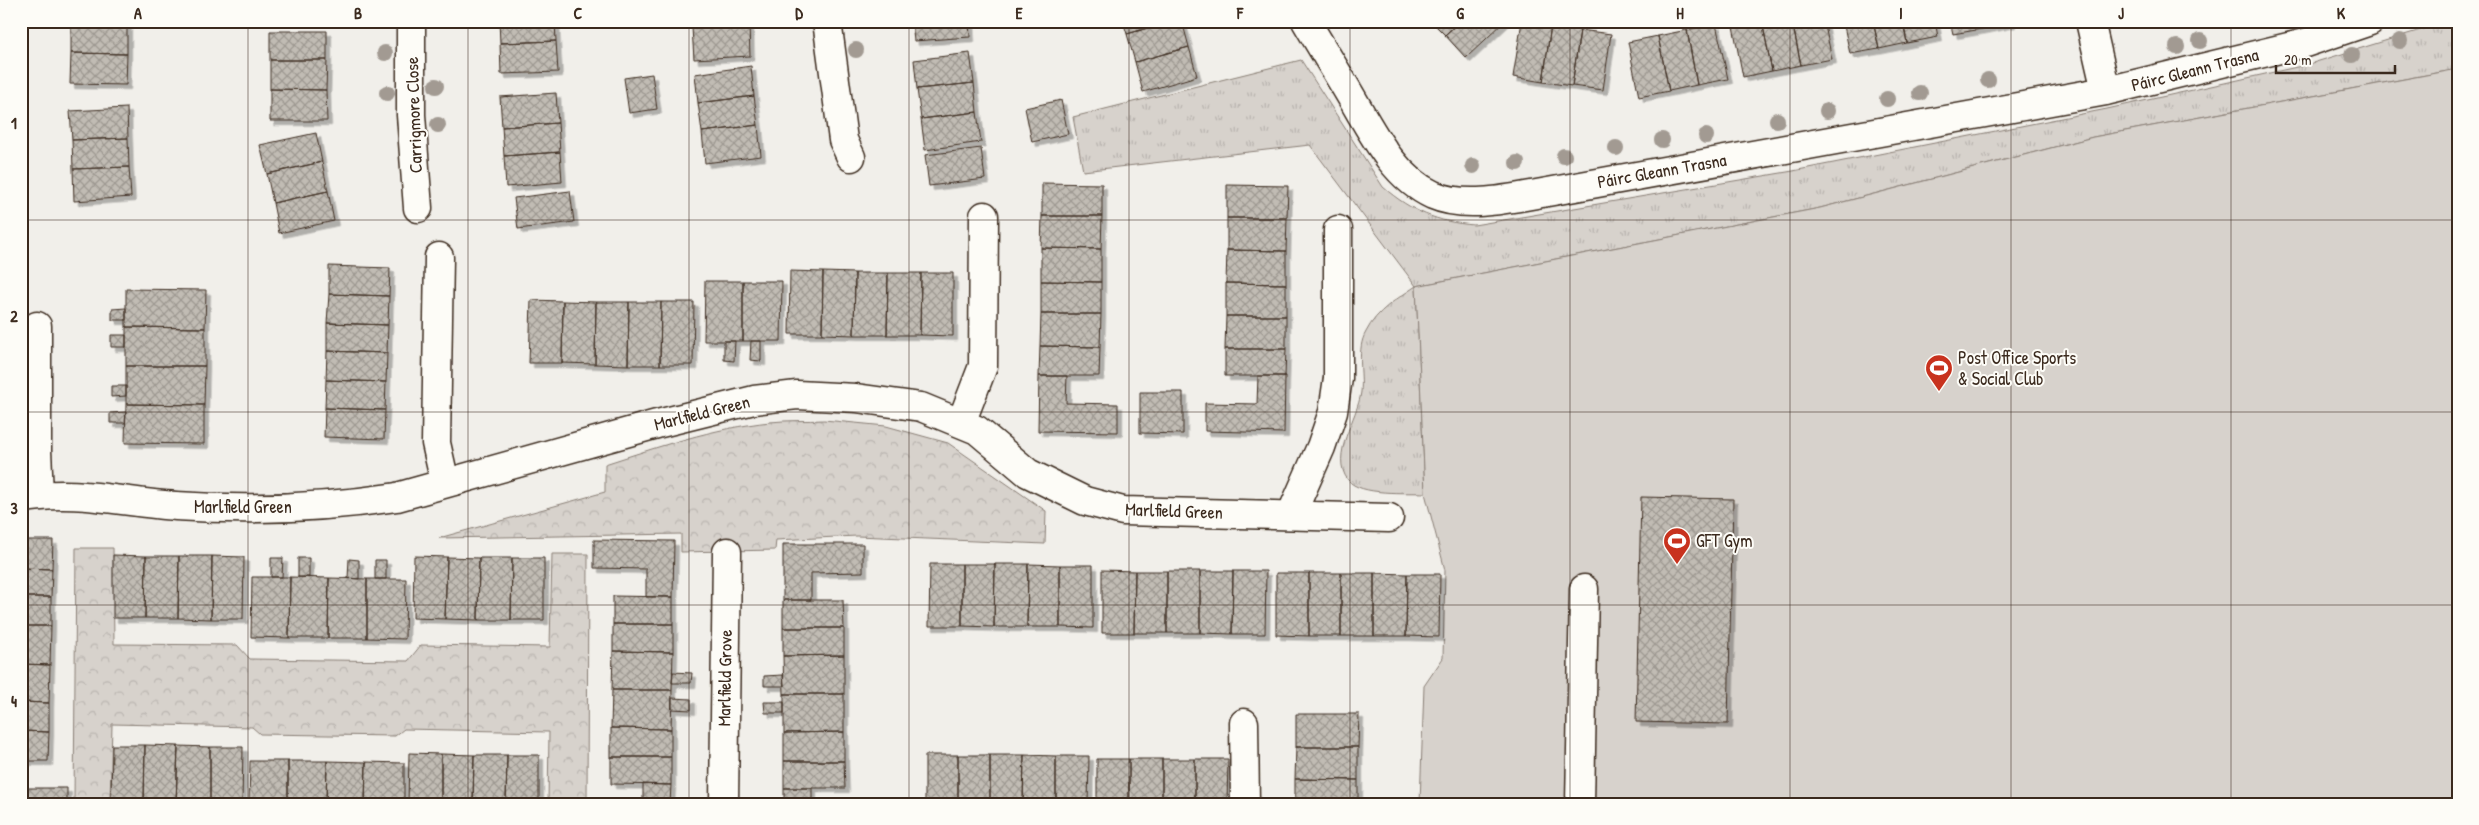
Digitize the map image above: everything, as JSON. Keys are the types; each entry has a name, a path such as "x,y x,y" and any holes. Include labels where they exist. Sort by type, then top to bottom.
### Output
{"street":[{"name":"Carrigmore Close","path":"411,21 411,115 418,208"},
{"path":"827,21 842,140 851,157"},
{"name":"Páirc Gleann Trasna","path":"1306,21 1378,142 1402,174 1433,195 1460,201 1495,201 1531,195 2106,92 2304,43 2370,21"},
{"path":"2090,21 2106,92"},
{"path":"961,423 983,366 984,216"},
{"path":"1291,515 1321,447 1333,412 1338,378 1338,230"},
{"path":"439,257 436,443 445,483"},
{"name":"Marlfield Green","path":"37,326 30,497 74,494 164,505 233,510 369,503 397,497 675,419 754,400 797,395 856,398 921,408 977,430 1028,473 1086,501 1123,511 1389,518"},
{"name":"Marlfield Grove","path":"724,804 727,552"},
{"path":"1580,804 1584,589"},
{"path":"1244,723 1245,804"}],"green space":[{"path":"2450,21 2458,21 2458,69 2093,137 1820,208 1416,286 1310,145 1083,171 1073,117 1301,60 1383,187 1404,203 1426,214 1461,224 1474,225 1793,171 2107,109 2306,65"},
{"name":"Post Office Sports & Social Club","path":"2458,69 2458,804 1420,804 1424,686 1443,658 1445,570 1425,493 1416,286 1820,208 2093,137"},
{"path":"1416,286 1425,493 1384,492 1363,489 1348,480 1343,470 1342,459 1346,436 1361,392 1361,346 1366,332 1376,317 1395,300"},
{"path":"824,420 886,426 948,443 1046,511 1045,544 857,536 776,540 775,550 681,552 681,534 439,538 605,492 605,464 665,445 707,433 749,425 777,421"},
{"path":"76,548 113,548 114,644 237,645 250,659 408,661 421,645 550,647 552,554 588,554 587,804 548,804 549,732 404,729 395,736 260,734 252,727 112,724 110,804 74,804"}],"building":[{"path":"71,21 127,21 127,25 71,24"},
{"path":"499,21 555,21 556,41 500,43"},
{"path":"692,21 748,21 749,25 692,28"},
{"path":"912,21 969,21 970,37 914,41"},
{"path":"1123,21 1172,21 1127,34"},
{"path":"1172,21 1182,21 1189,47 1135,62 1127,34"},
{"path":"1431,21 1460,21 1445,35"},
{"path":"1460,21 1505,21 1466,58 1445,35"},
{"path":"1522,21 1551,25 1543,82 1513,77"},
{"path":"1732,21 1762,21 1772,71 1743,77"},
{"path":"1762,21 1792,21 1801,65 1772,71"},
{"path":"1792,21 1824,21 1832,59 1801,65"},
{"path":"1843,21 1873,21 1879,49 1850,54"},
{"path":"1873,21 1903,21 1907,43 1879,49"},
{"path":"1903,21 1935,21 1938,37 1907,43"},
{"path":"1950,21 1981,21 1982,29 1953,34"},
{"path":"1981,21 2011,21 2011,23 1982,29"},
{"path":"71,24 127,25 127,54 71,53"},
{"path":"1716,24 1728,79 1697,85 1687,30"},
{"path":"749,25 750,56 694,59 692,28"},
{"path":"1551,25 1580,30 1572,86 1543,82"},
{"path":"1580,30 1611,34 1603,90 1572,86"},
{"path":"1687,30 1697,85 1669,91 1658,36"},
{"path":"270,31 327,31 327,60 270,60"},
{"path":"1658,36 1669,91 1639,97 1628,42"},
{"path":"556,41 558,72 501,74 500,43"},
{"path":"1189,47 1197,76 1143,92 1135,62"},
{"path":"71,53 127,54 126,85 70,84"},
{"path":"970,53 974,83 917,89 914,60"},
{"path":"270,60 327,60 326,90 270,89"},
{"path":"751,66 754,96 698,103 695,74"},
{"path":"652,74 657,109 629,113 624,78"},
{"path":"974,83 977,112 921,119 917,89"},
{"path":"270,89 326,90 327,121 270,121"},
{"path":"556,93 558,123 502,127 500,97"},
{"path":"754,96 758,125 702,132 698,103"},
{"path":"1061,100 1068,134 1032,142 1025,108"},
{"path":"127,108 128,138 72,140 70,111"},
{"path":"977,112 981,142 925,150 921,119"},
{"path":"558,123 560,152 504,156 502,127"},
{"path":"758,125 761,156 705,163 702,132"},
{"path":"316,133 322,162 267,174 260,145"},
{"path":"128,138 129,167 73,169 72,140"},
{"path":"981,148 985,179 929,186 925,155"},
{"path":"560,152 562,182 506,187 504,156"},
{"path":"322,162 328,191 273,203 267,174"},
{"path":"129,167 131,197 74,201 73,169"},
{"path":"1042,183 1102,184 1102,216 1042,216"},
{"path":"1227,185 1288,186 1287,218 1227,218"},
{"path":"328,191 334,221 279,233 273,203"},
{"path":"570,191 574,222 518,229 514,198"},
{"path":"1042,216 1102,216 1101,249 1041,248"},
{"path":"1227,218 1287,218 1286,251 1227,250"},
{"path":"1041,248 1101,249 1101,282 1041,281"},
{"path":"1227,250 1286,251 1286,284 1226,283"},
{"path":"329,266 390,268 389,296 329,294"},
{"path":"790,271 823,272 822,334 789,334"},
{"path":"823,272 855,273 854,335 822,334"},
{"path":"855,273 888,273 887,335 854,335"},
{"path":"888,273 921,273 920,335 887,335"},
{"path":"921,273 953,273 953,336 920,335"},
{"path":"705,281 743,281 743,341 704,341"},
{"path":"743,281 782,281 781,341 743,341"},
{"path":"1041,281 1101,282 1101,314 1041,314"},
{"path":"1226,283 1286,284 1286,316 1226,316"},
{"path":"126,289 206,290 205,328 126,327"},
{"path":"329,294 389,296 388,325 327,323"},
{"path":"531,300 563,301 562,363 529,363"},
{"path":"563,301 596,302 595,364 562,363"},
{"path":"596,302 629,302 628,365 595,364"},
{"path":"629,302 661,302 660,365 628,365"},
{"path":"661,302 694,302 693,365 660,365"},
{"path":"126,308 126,320 112,320 112,309"},
{"path":"1041,314 1101,314 1100,347 1040,346"},
{"path":"1226,316 1286,316 1286,349 1225,349"},
{"path":"327,323 388,325 387,353 327,351"},
{"path":"126,327 205,328 205,366 126,366"},
{"path":"111,335 126,335 126,347 111,347"},
{"path":"724,341 735,341 734,361 724,360"},
{"path":"751,341 761,341 761,361 750,360"},
{"path":"1040,346 1100,347 1099,376 1039,376"},
{"path":"1225,349 1286,349 1285,376 1225,376"},
{"path":"327,351 387,353 386,382 326,380"},
{"path":"126,366 205,366 204,405 126,404"},
{"path":"1039,376 1067,376 1066,403 1118,404 1118,432 1038,431"},
{"path":"1258,376 1285,376 1284,433 1205,431 1205,403 1257,404"},
{"path":"326,380 386,382 385,410 325,408"},
{"path":"111,386 126,386 126,396 111,397"},
{"path":"1140,392 1183,392 1183,434 1140,433"},
{"path":"126,404 204,405 204,444 125,443"},
{"path":"325,408 385,410 384,439 324,437"},
{"path":"126,412 125,423 110,423 110,413"},
{"path":"1641,497 1733,499 1728,724 1636,722"},
{"path":"21,540 53,540 52,569 21,568"},
{"path":"594,540 674,541 673,597 646,597 646,569 594,568"},
{"path":"783,544 863,544 863,572 811,573 811,600 783,600"},
{"path":"113,555 146,556 145,618 113,618"},
{"path":"146,556 179,556 178,618 145,618"},
{"path":"179,556 212,556 211,619 178,618"},
{"path":"212,556 244,557 243,619 211,619"},
{"path":"414,556 447,557 445,619 413,618"},
{"path":"447,557 479,558 478,620 445,619"},
{"path":"271,558 283,558 282,577 271,577"},
{"path":"298,558 309,558 309,577 298,577"},
{"path":"479,558 512,558 511,620 478,620"},
{"path":"512,558 544,558 544,620 511,620"},
{"path":"349,559 359,560 359,579 348,578"},
{"path":"375,560 386,560 386,579 375,579"},
{"path":"930,564 962,564 962,626 929,626"},
{"path":"962,564 995,564 994,627 962,626"},
{"path":"995,564 1028,564 1027,627 994,627"},
{"path":"1028,564 1060,565 1060,627 1027,627"},
{"path":"1060,565 1093,565 1093,628 1060,627"},
{"path":"21,568 52,569 51,597 21,597"},
{"path":"1102,570 1135,571 1134,633 1102,633"},
{"path":"1135,571 1167,571 1167,633 1134,633"},
{"path":"1167,571 1200,571 1200,633 1167,633"},
{"path":"1200,571 1233,571 1232,634 1200,633"},
{"path":"1233,571 1266,571 1265,634 1232,634"},
{"path":"1276,573 1309,573 1309,636 1276,635"},
{"path":"1309,573 1341,573 1341,636 1309,636"},
{"path":"1341,573 1374,573 1374,636 1341,636"},
{"path":"1374,573 1407,574 1406,636 1374,636"},
{"path":"1407,574 1440,574 1439,637 1406,636"},
{"path":"252,577 290,577 289,638 251,637"},
{"path":"290,577 329,578 328,638 289,638"},
{"path":"329,578 367,579 367,638 328,638"},
{"path":"367,579 406,579 405,639 367,638"},
{"path":"613,596 673,597 673,624 613,624"},
{"path":"21,597 51,597 51,626 21,626"},
{"path":"783,600 843,600 844,628 783,628"},
{"path":"613,624 673,624 673,652 613,651"},
{"path":"21,626 51,626 50,665 21,664"},
{"path":"783,628 844,628 844,655 783,656"},
{"path":"613,651 673,652 672,690 612,690"},
{"path":"844,655 844,694 784,694 783,656"},
{"path":"21,664 50,665 49,703 21,702"},
{"path":"673,672 692,673 691,683 672,683"},
{"path":"783,675 784,686 764,686 764,676"},
{"path":"612,690 672,690 671,729 611,728"},
{"path":"784,694 844,694 844,732 784,733"},
{"path":"672,698 691,699 691,710 672,709"},
{"path":"21,702 49,703 49,732 21,731"},
{"path":"764,702 784,702 784,713 765,713"},
{"path":"1296,714 1359,714 1358,747 1296,747"},
{"path":"611,728 671,729 671,757 611,757"},
{"path":"21,731 49,732 48,761 21,761"},
{"path":"844,732 844,761 784,761 784,733"},
{"path":"112,745 145,745 144,804 111,804"},
{"path":"145,745 178,746 176,804 144,804"},
{"path":"178,746 210,747 210,804 176,804"},
{"path":"210,747 243,747 242,804 210,804"},
{"path":"1296,747 1358,747 1358,780 1295,779"},
{"path":"409,753 441,754 441,804 408,804"},
{"path":"441,754 474,755 473,804 441,804"},
{"path":"474,755 507,755 506,804 473,804"},
{"path":"507,755 539,755 539,804 506,804"},
{"path":"925,755 958,755 958,804 925,804"},
{"path":"958,755 990,755 990,804 958,804"},
{"path":"990,755 1024,755 1023,804 990,804"},
{"path":"1024,755 1056,756 1056,804 1023,804"},
{"path":"1056,756 1089,756 1088,804 1056,804"},
{"path":"611,757 671,757 671,785 611,784"},
{"path":"1097,759 1129,759 1129,804 1097,804"},
{"path":"1129,759 1162,759 1162,804 1129,804"},
{"path":"1162,759 1195,759 1195,804 1162,804"},
{"path":"1195,759 1228,759 1227,804 1195,804"},
{"path":"250,761 288,761 288,804 249,804"},
{"path":"288,761 327,761 326,804 288,804"},
{"path":"327,761 366,762 365,804 326,804"},
{"path":"784,761 844,761 845,788 784,788"},
{"path":"366,762 404,763 404,804 365,804"},
{"path":"1295,779 1358,780 1358,804 1295,804"},
{"path":"643,784 671,785 670,804 643,804"},
{"path":"21,788 67,788 67,804 21,804"},
{"path":"784,788 812,788 812,804 784,804"}],"place":[{"name":"Post Office Sports & Social Club","path":"1939,392"},
{"name":"GFT Gym","path":"1677,565"}]}
